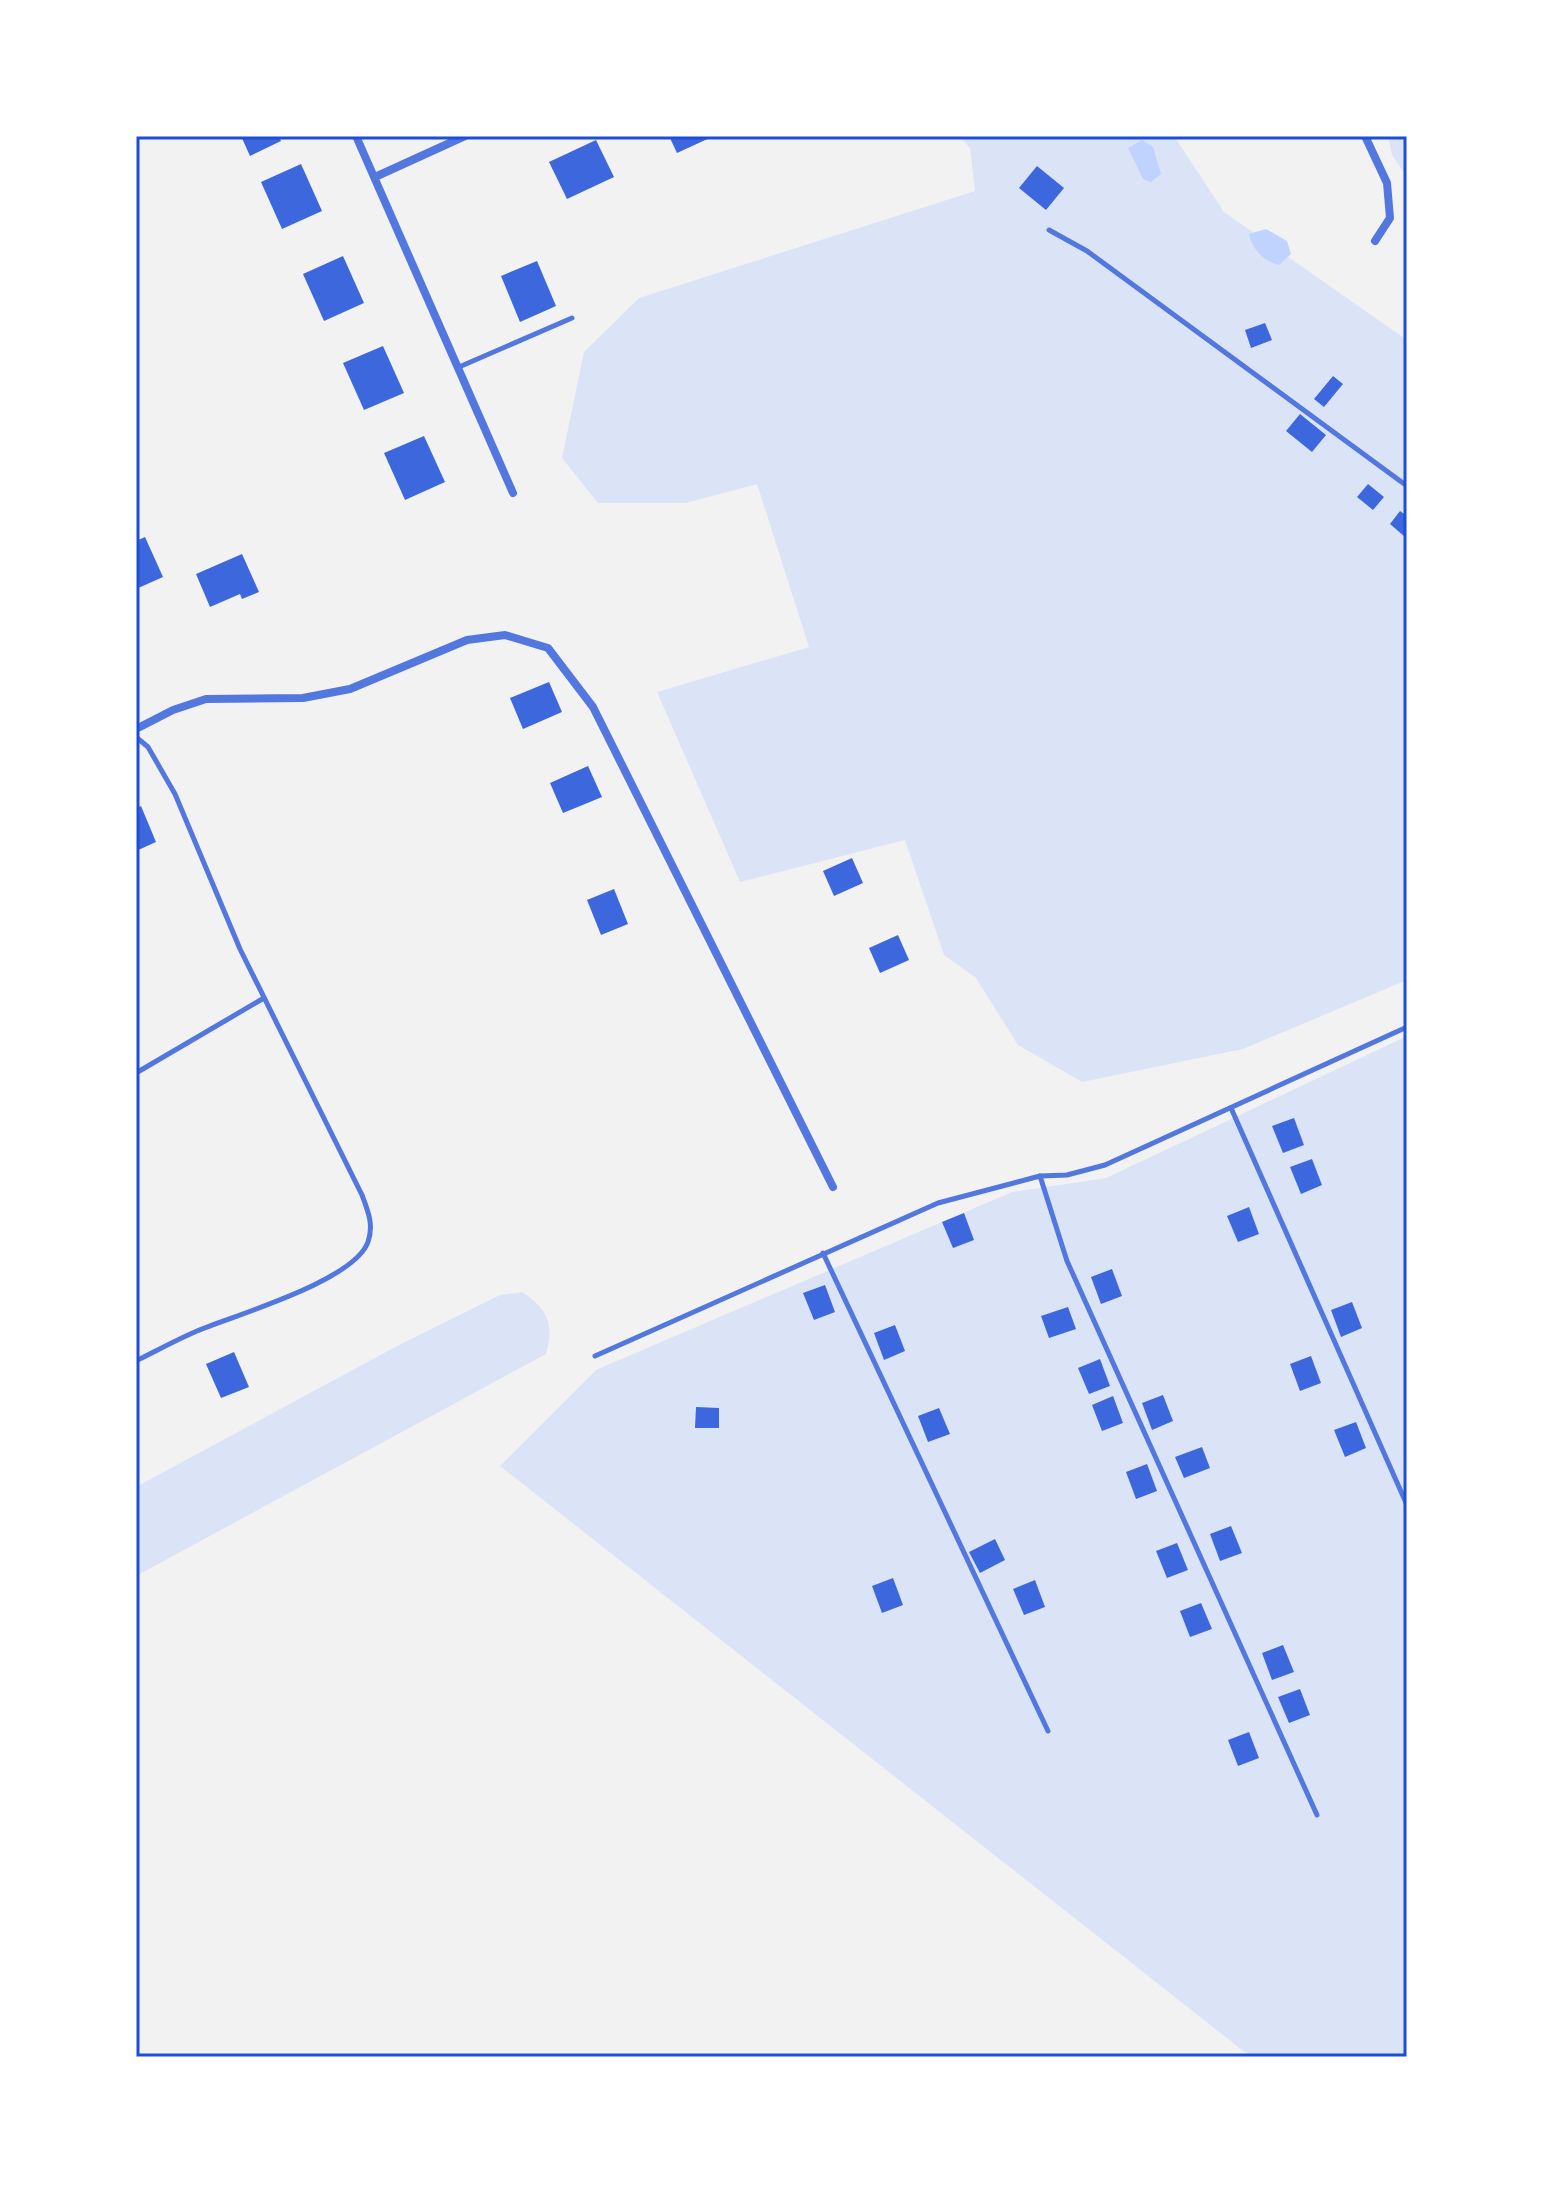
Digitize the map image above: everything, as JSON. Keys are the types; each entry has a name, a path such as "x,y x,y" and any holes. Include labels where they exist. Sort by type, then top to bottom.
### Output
{"street":[{"path":"356,136 513,493"},
{"path":"375,177 465,136"},
{"path":"1365,136 1387,183 1390,218 1375,241"},
{"path":"136,729 173,710 206,699 303,698 350,689 467,640 505,635 548,648 593,707 833,1187"}],"lane":[{"path":"1049,230 1087,251 1407,486"},
{"path":"459,367 572,318"},
{"path":"136,737 148,747 175,794 240,949 362,1195 371,1221 368,1244 357,1258 332,1276 198,1331 136,1361"},
{"path":"136,1073 264,998"},
{"path":"595,1356 938,1203 1040,1176 1067,1175 1105,1165 1407,1027"},
{"path":"1231,1108 1407,1505"},
{"path":"1040,1176 1067,1261 1317,1815"},
{"path":"823,1253 1048,1731"}],"shaded area":[{"path":"959,136 1174,136 1224,212 1407,340 1407,980 1243,1049 1082,1082 1018,1045 976,978 944,955 905,840 740,882 657,692 809,647 757,484 686,503 598,503 562,458 584,352 639,298 975,191 970,148"},
{"path":"1388,136 1407,136 1407,177 1392,155"},
{"path":"1407,1036 1407,2057 1251,2057 500,1466 596,1370 1012,1192 1106,1178"},
{"path":"522,1292 538,1304 547,1318 550,1334 546,1354 136,1576 136,1487 397,1346 500,1295"}],"water":[{"path":"1142,140 1153,147 1161,174 1151,182 1143,179 1128,148"},
{"path":"1266,229 1287,241 1291,254 1279,265 1263,257 1251,240 1249,234"}],"building":[{"path":"241,136 279,136 281,141 250,156"},
{"path":"669,136 714,136 677,153"},
{"path":"596,140 614,177 567,199 549,162"},
{"path":"301,164 322,211 282,229 261,182"},
{"path":"1037,166 1064,188 1046,210 1019,188"},
{"path":"343,256 364,303 324,321 303,274"},
{"path":"537,261 556,306 520,322 501,276"},
{"path":"1265,323 1272,340 1251,348 1245,330"},
{"path":"383,346 404,393 364,410 343,363"},
{"path":"1333,376 1343,384 1324,407 1314,399"},
{"path":"1300,414 1326,435 1312,452 1286,431"},
{"path":"424,436 445,482 405,500 384,453"},
{"path":"1368,484 1384,497 1373,510 1357,497"},
{"path":"1400,511 1407,516 1405,537 1390,524"},
{"path":"145,537 163,577 136,589 136,541"},
{"path":"242,554 259,592 242,599 240,594 210,607 196,574"},
{"path":"549,682 562,712 523,729 510,698"},
{"path":"588,766 602,797 563,813 550,783"},
{"path":"141,806 156,842 136,851 136,808"},
{"path":"852,858 863,883 834,896 823,871"},
{"path":"614,889 628,924 601,935 587,900"},
{"path":"898,935 909,960 880,973 869,948"},
{"path":"1294,1118 1304,1145 1283,1153 1272,1126"},
{"path":"1312,1159 1322,1185 1301,1194 1290,1167"},
{"path":"1249,1207 1259,1234 1238,1242 1227,1216"},
{"path":"964,1213 974,1240 953,1248 942,1222"},
{"path":"1112,1269 1122,1296 1101,1304 1091,1277"},
{"path":"825,1285 835,1312 814,1320 803,1293"},
{"path":"1352,1302 1362,1328 1341,1337 1331,1310"},
{"path":"1068,1307 1076,1329 1049,1338 1041,1316"},
{"path":"895,1325 905,1351 884,1360 874,1333"},
{"path":"234,1352 249,1387 221,1398 206,1364"},
{"path":"1311,1356 1321,1383 1300,1391 1290,1364"},
{"path":"1100,1359 1110,1386 1089,1394 1078,1368"},
{"path":"1163,1395 1173,1421 1152,1430 1142,1403"},
{"path":"1113,1396 1123,1423 1102,1431 1092,1405"},
{"path":"696,1407 719,1408 719,1428 695,1428"},
{"path":"939,1408 950,1434 928,1442 918,1416"},
{"path":"1356,1422 1366,1448 1345,1457 1334,1430"},
{"path":"1202,1447 1210,1468 1184,1478 1175,1457"},
{"path":"1147,1464 1157,1491 1136,1499 1126,1472"},
{"path":"1231,1526 1242,1553 1220,1561 1210,1534"},
{"path":"995,1539 1005,1560 980,1573 969,1552"},
{"path":"1177,1543 1188,1570 1167,1578 1156,1551"},
{"path":"893,1578 903,1605 882,1613 872,1586"},
{"path":"1035,1580 1045,1607 1024,1615 1013,1589"},
{"path":"1201,1603 1212,1629 1190,1637 1180,1611"},
{"path":"1283,1645 1294,1672 1272,1680 1262,1653"},
{"path":"1300,1689 1310,1715 1289,1723 1278,1697"},
{"path":"1249,1732 1259,1758 1238,1766 1228,1740"}]}
